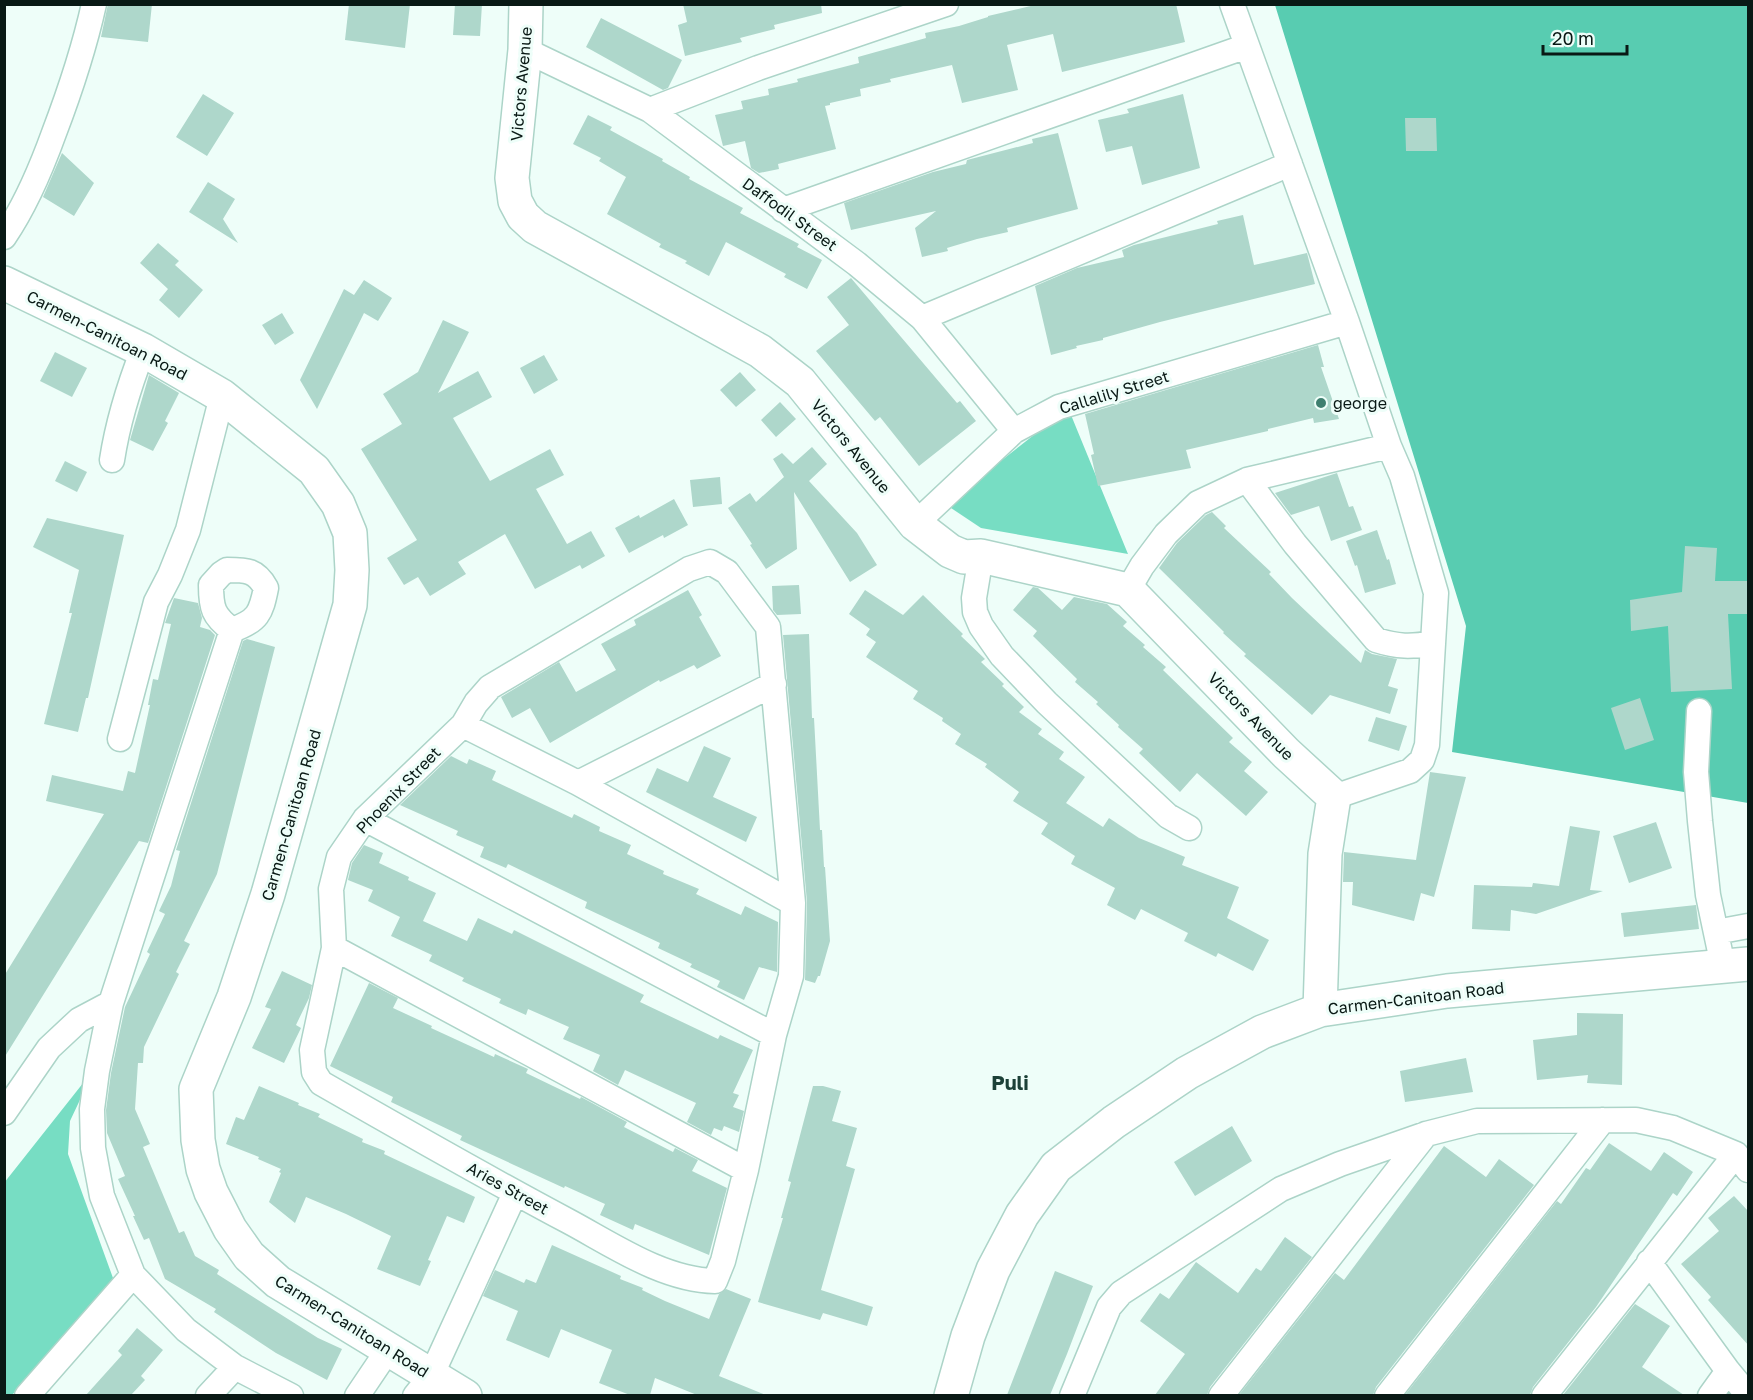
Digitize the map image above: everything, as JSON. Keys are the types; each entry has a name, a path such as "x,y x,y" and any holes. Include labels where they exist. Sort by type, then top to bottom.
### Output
{"main road":[{"name":"Victors Avenue","path":"526,4 525,50 512,178 515,201 523,216 536,226 760,351 800,382 915,524 950,551 964,557 981,556 1128,590 1286,753 1334,796"},
{"name":"Carmen-Canitoan Road","path":"4,283 143,350 222,396 314,470 338,504 350,533 350,605 268,894 234,997 196,1089 198,1140 203,1169 211,1192 230,1230 249,1256 278,1282 388,1350 423,1386 465,1395"},
{"path":"1320,1010 1325,854 1334,796"},
{"name":"Carmen-Canitoan Road","path":"951,1395 968,1336 993,1270 1022,1215 1056,1167 1114,1122 1187,1073 1262,1032 1320,1010 1447,991 1736,965"}],"street":[{"path":"4,237 22,212 46,156 70,92 94,4"},
{"path":"650,110 758,68 946,4"},
{"path":"1232,4 1347,322 1389,446 1402,476 1436,593 1427,745 1422,760 1410,771 1334,796"},
{"path":"783,210 1247,46"},
{"name":"Daffodil Street","path":"525,50 650,110 857,264 922,318 1014,431"},
{"path":"922,318 1290,165"},
{"name":"Callalily Street","path":"915,524 1014,431 1059,407 1347,322"},
{"path":"112,460 116,434 128,389 143,350"},
{"path":"120,739 156,602 170,575 188,530 222,396"},
{"path":"1128,590 1142,566 1166,534 1198,503 1247,480 1389,446"},
{"path":"1247,480 1295,544 1376,640 1395,646 1413,647 1433,643"},
{"path":"981,556 974,598 975,612 981,626 1002,656 1047,704 1168,816 1189,828"},
{"name":"Phoenix Street","path":"314,1072 312,1050 334,948 331,888 339,857 365,819 463,725 476,703 490,687 689,569 710,562 727,572 768,627 774,684"},
{"path":"232,630 111,1003 92,1109 93,1148 102,1196 133,1275 186,1330 235,1367 291,1395"},
{"path":"334,948 746,1170 774,1035 791,976 793,903 774,684 578,783"},
{"path":"1699,711 1695,772 1708,895 1716,932 1736,965"},
{"path":"463,725 578,783 793,903"},
{"path":"365,819 774,1035"},
{"path":"1716,932 1749,926"},
{"path":"4,1113 49,1048 80,1020 111,1003"},
{"name":"Aries Street","path":"314,1072 321,1083 515,1193 650,1265 698,1281 715,1281 723,1261 746,1170"},
{"path":"1387,1395 1603,1120"},
{"path":"1072,1395 1109,1307 1121,1293 1281,1189 1340,1164 1426,1134 1477,1121 1636,1120 1673,1128 1742,1162 1649,1262 1544,1395"},
{"path":"1221,1395 1426,1134"},
{"path":"423,1386 515,1193"},
{"path":"1649,1262 1728,1371 1749,1395"},
{"path":"27,1395 133,1275"},
{"path":"357,1395 388,1350"},
{"path":"208,1395 235,1367"},
{"path":"1710,1395 1728,1371"}],"green space":[{"path":"1275,5 1748,5 1748,803 1452,752 1466,626"},
{"path":"1071,415 1128,554 981,528 951,508 997,464 1039,431"},
{"path":"95,1068 70,1121 68,1154 113,1278 104,1294 11,1396 4,1395 4,1183"}],"building":[{"path":"108,4 152,4 148,42 101,37"},
{"path":"349,4 410,4 405,48 345,40"},
{"path":"455,4 482,4 480,36 453,35"},
{"path":"683,4 821,4 822,13 774,25 775,29 740,38 742,42 685,56 678,25 687,22"},
{"path":"1039,4 1176,4 1185,42 1062,72 1053,34 1007,45 1018,90 962,103 952,65 890,79 891,82 860,89 861,96 825,106 836,149 778,164 779,169 759,173 751,168 745,141 723,146 715,115 743,109 741,101 769,95 768,89 798,82 797,79 859,63 858,57 926,38 925,33"},
{"path":"601,18 682,60 668,88 663,90 586,47"},
{"path":"203,94 234,113 207,156 176,137"},
{"path":"1183,94 1200,168 1142,185 1132,146 1106,152 1098,120 1129,113 1127,109"},
{"path":"588,115 612,127 610,130 663,159 662,161 690,177 689,179 743,208 740,213 799,244 797,247 822,260 807,289 784,277 786,274 726,242 709,276 685,263 687,261 659,247 661,244 607,214 626,177 599,161 601,158 573,144"},
{"path":"1405,118 1436,118 1437,151 1406,151"},
{"path":"1058,133 1078,209 1007,228 1008,232 977,239 947,248 948,251 922,257 915,228 936,211 851,230 844,203 933,172 966,164 967,160 1033,143 1032,139"},
{"path":"62,153 94,183 74,216 43,197"},
{"path":"208,182 235,199 223,219 238,243 189,212"},
{"path":"1243,215 1254,265 1307,253 1315,284 1160,322 1051,355 1035,286 1077,268 1124,257 1122,250 1134,245 1218,224 1217,221"},
{"path":"158,243 179,261 175,265 203,290 179,318 159,300 168,289 140,263"},
{"path":"851,278 957,403 960,401 976,421 919,466 880,417 875,421 816,351 849,325 827,297"},
{"path":"364,280 392,298 378,321 364,313 317,409 300,380 344,289 354,295"},
{"path":"282,313 294,333 275,345 262,325"},
{"path":"443,320 469,332 438,393 478,371 492,397 453,418 490,481 550,449 564,475 536,489 567,544 591,531 605,556 582,569 580,565 535,589 505,534 458,562 466,574 430,596 418,577 404,585 387,558 417,540 361,449 402,424 383,394 418,372"},
{"path":"1318,345 1324,367 1321,367 1339,419 1314,423 1313,418 1186,450 1191,468 1098,486 1085,414"},
{"path":"55,352 87,368 72,397 40,381"},
{"path":"544,355 558,380 534,394 520,368"},
{"path":"740,372 756,390 736,407 720,390"},
{"path":"149,375 179,393 165,421 168,423 153,451 130,440"},
{"path":"780,402 796,419 776,437 761,420"},
{"path":"812,447 827,464 809,481 857,533 877,565 850,582 794,492 797,549 766,569 728,508 750,493 756,502 784,477 773,459 782,453 793,464"},
{"path":"65,461 87,472 77,492 55,481"},
{"path":"1337,473 1349,507 1353,506 1362,530 1331,541 1319,506 1291,515 1275,493"},
{"path":"720,477 722,504 693,507 690,480"},
{"path":"674,499 688,525 629,553 615,528 639,515 640,518"},
{"path":"1212,512 1226,526 1224,528 1271,572 1269,574 1292,598 1361,663 1365,650 1372,654 1397,659 1388,686 1398,689 1390,714 1330,695 1312,715 1244,656 1246,654 1159,568 1177,543"},
{"path":"47,518 124,535 88,698 86,698 78,732 44,724 72,613 69,613 79,570 33,547"},
{"path":"1377,530 1396,584 1365,593 1357,565 1355,566 1346,541"},
{"path":"1685,546 1717,548 1715,581 1749,581 1749,614 1728,614 1732,689 1671,692 1668,626 1631,631 1630,600 1682,592"},
{"path":"799,585 801,614 777,615 773,610 772,586"},
{"path":"1033,587 1038,588 1062,610 1074,597 1107,604 1127,622 1123,626 1166,667 1163,670 1233,738 1229,742 1252,762 1244,771 1268,792 1246,816 1197,773 1180,792 1139,753 1143,749 1118,727 1119,725 1096,704 1098,702 1075,682 1077,679 1033,636 1037,631 1013,610"},
{"path":"688,590 702,615 699,617 721,656 697,669 694,665 660,682 659,680 550,743 530,708 512,718 501,697 559,662 576,692 616,670 601,644 636,625 634,620"},
{"path":"865,590 903,615 923,595 963,634 961,636 985,659 981,662 1024,707 1019,712 1042,729 1038,734 1064,752 1059,759 1085,777 1066,803 1103,827 1109,818 1139,838 1185,857 1182,865 1239,887 1227,918 1269,940 1253,971 1218,953 1216,957 1184,941 1188,933 1141,909 1135,920 1107,905 1115,888 1071,864 1075,856 1041,834 1048,823 1013,801 1019,792 985,767 987,764 955,744 961,734 942,721 943,718 913,699 918,691 866,657 876,642 866,635 870,629 849,614"},
{"path":"174,598 198,603 202,618 200,627 210,630 215,635 148,843 139,841 4,1058 4,976 104,814 46,801 52,775 123,791 128,771 135,773 150,705 148,705 153,679 158,680 171,624 165,623"},
{"path":"809,634 812,718 814,718 820,830 822,830 830,941 820,976 815,983 805,980 807,902 783,635"},
{"path":"247,639 275,647 217,874 184,941 190,944 176,972 179,974 144,1047 143,1063 138,1063 135,1109 150,1144 143,1147 179,1233 184,1231 195,1256 219,1270 217,1274 318,1338 342,1349 327,1380 276,1353 214,1312 216,1309 165,1279 149,1238 144,1240 118,1179 125,1176 107,1133 106,1110 111,1073 125,1007 150,954 147,952 165,914 159,911 171,886 180,851 176,850 243,641"},
{"path":"1640,698 1654,740 1625,750 1611,708"},
{"path":"1376,717 1407,726 1399,751 1368,741"},
{"path":"704,746 731,758 713,797 757,817 746,842 646,792 657,768 688,782"},
{"path":"451,756 467,764 469,759 496,771 492,780 572,818 574,814 600,827 599,831 631,845 627,854 664,871 663,874 699,889 696,894 741,915 745,906 778,922 777,972 759,967 744,1000 717,987 720,981 690,967 692,964 658,948 660,943 585,908 587,902 508,864 506,868 480,857 484,847 456,835 458,831 400,805"},
{"path":"1430,772 1466,777 1434,897 1421,893 1414,921 1352,905 1353,882 1343,882 1344,852 1416,860"},
{"path":"1656,822 1672,868 1629,883 1613,836"},
{"path":"1570,826 1600,831 1590,890 1603,891 1536,914 1511,910 1510,931 1472,929 1474,885 1532,887 1533,883 1559,886"},
{"path":"364,845 383,853 379,863 436,893 423,921 467,941 478,918 512,934 514,930 644,995 640,1002 718,1039 720,1035 753,1050 733,1093 739,1095 733,1107 744,1111 739,1132 724,1126 722,1131 714,1128 711,1135 687,1122 696,1103 625,1070 618,1085 593,1071 600,1055 563,1039 569,1027 528,1009 526,1015 499,1003 501,999 462,981 464,978 429,961 432,955 391,936 400,917 368,901 373,890 348,880 352,863"},
{"path":"1696,905 1699,929 1624,937 1621,913"},
{"path":"282,971 312,985 309,998 296,1025 301,1028 284,1063 252,1048 271,1009 265,1007"},
{"path":"369,983 398,998 393,1008 494,1057 495,1054 528,1069 526,1073 580,1099 581,1097 627,1122 624,1127 673,1152 675,1148 698,1160 692,1171 727,1188 709,1255 635,1224 633,1230 600,1215 605,1204 565,1186 564,1188 460,1140 462,1136 391,1102 393,1097 330,1066"},
{"path":"1577,1013 1623,1014 1622,1085 1587,1083 1588,1075 1537,1080 1533,1040 1577,1035"},
{"path":"1466,1058 1473,1092 1405,1102 1400,1071"},
{"path":"259,1086 320,1114 318,1117 363,1139 362,1142 385,1151 384,1154 475,1197 464,1223 447,1216 428,1260 431,1261 420,1286 377,1269 391,1236 306,1197 295,1223 269,1202 281,1169 258,1159 259,1157 226,1144 236,1117 244,1120"},
{"path":"813,1086 841,1091 832,1121 857,1128 846,1166 855,1169 821,1290 873,1307 867,1326 823,1313 820,1320 758,1302 783,1218 781,1218 791,1182 788,1181"},
{"path":"1232,1126 1252,1161 1195,1196 1174,1162"},
{"path":"1609,1143 1651,1171 1664,1152 1693,1172 1677,1196 1673,1193 1596,1307 1533,1387 1530,1395 1405,1395 1557,1201 1561,1204 1586,1168 1590,1170"},
{"path":"1444,1146 1486,1177 1499,1159 1534,1185 1376,1387 1373,1395 1239,1395 1335,1273 1344,1280"},
{"path":"1734,1196 1749,1212 1749,1346 1708,1300 1711,1297 1681,1264 1719,1231 1708,1218"},
{"path":"1285,1237 1312,1257 1210,1387 1207,1395 1155,1395 1185,1354 1140,1321 1160,1293 1169,1299 1196,1262 1238,1293 1256,1268 1261,1271"},
{"path":"552,1245 621,1276 620,1279 643,1288 642,1290 665,1301 709,1319 719,1294 726,1289 751,1299 719,1376 766,1395 697,1395 655,1378 650,1395 630,1395 599,1383 612,1350 561,1329 549,1358 506,1340 518,1311 483,1296 495,1270 524,1283 526,1279 536,1283"},
{"path":"1055,1271 1093,1286 1067,1354 1050,1395 1007,1395"},
{"path":"1635,1304 1670,1326 1642,1367 1684,1395 1563,1395"},
{"path":"137,1328 163,1350 141,1376 145,1380 131,1395 86,1395 122,1355 118,1351"}],"place":[{"name":"george","path":"1321,403"}],"district":[{"name":"Puli","path":"1010,1082"}]}
